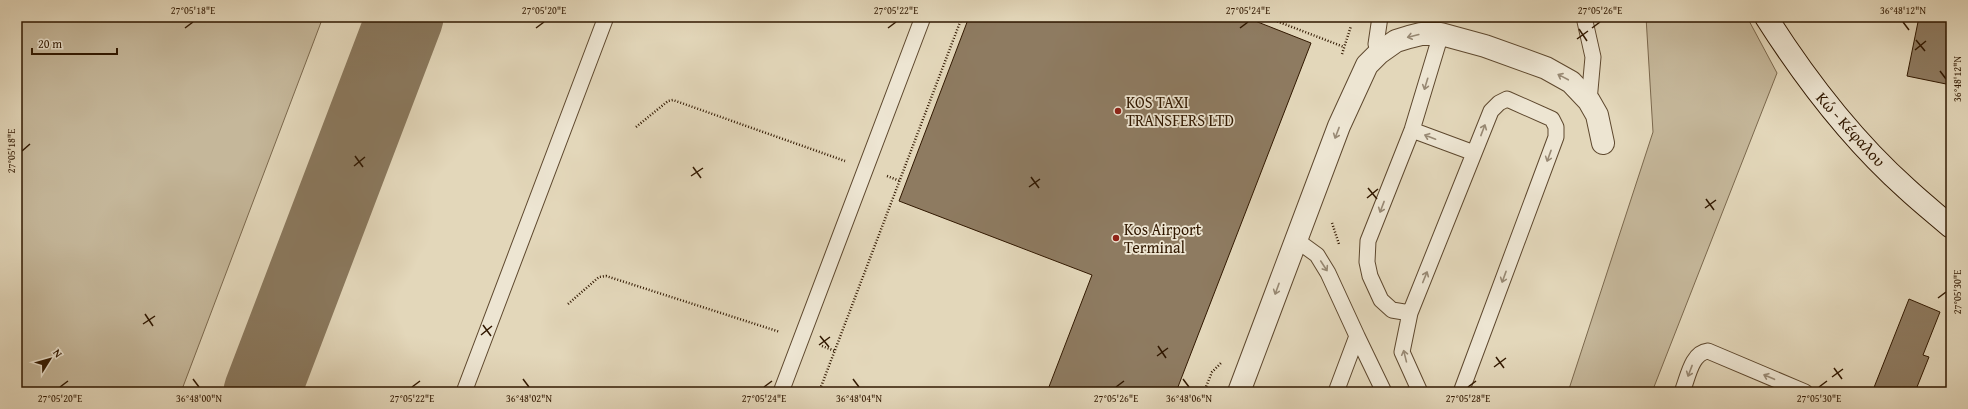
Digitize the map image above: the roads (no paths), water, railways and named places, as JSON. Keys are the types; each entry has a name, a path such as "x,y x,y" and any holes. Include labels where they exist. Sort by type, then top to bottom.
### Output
{"street":[{"name":"Κώ - Κέφαλου","path":"1766,17 1789,53 1822,98 1858,141 1906,189 1951,227"},
{"path":"1239,392 1295,239 1339,126 1368,65 1379,53 1396,41 1421,34 1441,34 1485,46 1546,68 1571,82 1589,101 1597,115 1603,143"}],"lane":[{"path":"464,392 606,17"},
{"path":"781,392 867,169 923,17"},
{"path":"1379,53 1376,44 1380,17"},
{"path":"1584,17 1593,57 1589,101"},
{"path":"1410,313 1392,310 1381,300 1370,276 1367,262 1368,241 1412,130 1441,34"},
{"path":"1420,392 1402,352 1410,313 1491,111 1499,102 1507,99 1552,119 1556,127 1556,137 1461,392"},
{"path":"1412,130 1474,154"},
{"path":"1295,239 1317,255 1328,273 1384,392"},
{"path":"1336,392 1357,336"},
{"path":"1682,392 1695,358 1701,352 1708,351 1805,392"}],"place":[{"name":"KOS TAXI TRANSFERS LTD","path":"1118,111"},
{"name":"Kos Airport Terminal","path":"1116,238"}]}
